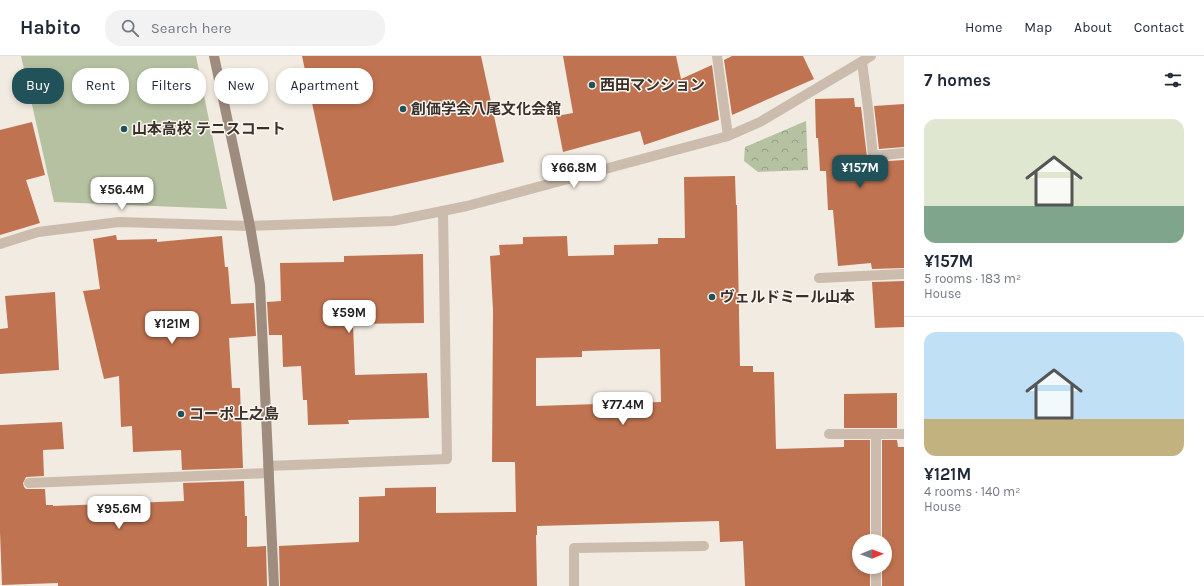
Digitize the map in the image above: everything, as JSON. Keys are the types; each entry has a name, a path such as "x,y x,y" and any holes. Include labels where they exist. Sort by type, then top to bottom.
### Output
{"street":[{"path":"214,56 250,226 260,285 274,586"},
{"path":"717,56 728,136"},
{"path":"0,244 38,232 119,222 250,226 393,221 443,211 728,136 760,122 871,56"},
{"path":"862,62 873,156 904,153"},
{"path":"29,483 447,459 443,211"},
{"path":"819,278 904,274"},
{"path":"829,434 904,434"},
{"path":"876,434 876,534"},
{"path":"574,586 574,548 704,546"},
{"path":"876,574 876,586"}],"green space":[{"name":"山本高校 テニスコート","path":"21,56 196,56 198,68 137,68 137,104 206,104 227,209 54,202 32,104 64,104 64,68 24,68"},
{"path":"806,121 808,170 758,172 744,161 745,147"}],"building":[{"name":"創価学会八尾文化会舘","path":"302,56 481,56 504,162 333,201 312,104 373,104 373,68 305,68"},
{"path":"563,56 676,56 681,79 712,65 719,120 644,145 640,131 563,152 556,116 573,113"},
{"path":"732,56 803,56 814,79 732,115 724,60"},
{"path":"854,98 855,107 861,107 868,160 874,162 904,160 904,268 872,269 871,263 838,266 833,210 828,210 826,171 820,171 818,138 816,138 815,99"},
{"path":"904,104 904,147 879,149 874,106"},
{"path":"32,122 45,175 26,180 40,223 0,235 0,130"},
{"path":"735,176 737,205 740,366 753,366 753,372 774,372 776,449 844,447 844,440 870,440 870,534 852,534 852,574 870,574 870,586 745,586 743,541 720,542 719,521 537,526 537,586 280,586 279,546 359,542 359,497 385,496 385,488 436,487 436,513 516,512 515,462 492,462 493,310 490,256 500,255 499,245 523,244 523,237 567,236 568,256 614,255 614,245 658,244 658,238 685,238 684,177","holes":["660,349 661,402 536,406 536,358 582,357 582,351"]},
{"path":"116,235 117,240 157,239 157,242 222,236 225,267 228,267 231,304 254,303 256,336 229,338 232,388 240,388 243,468 182,470 181,450 133,452 132,426 121,427 119,376 104,379 83,291 100,289 93,239"},
{"path":"423,254 424,323 353,324 355,375 427,373 429,418 348,420 349,424 308,425 307,400 303,400 301,366 283,367 282,335 269,335 267,302 281,301 280,263 344,262 344,256"},
{"path":"904,281 904,327 875,328 872,282"},
{"path":"55,292 59,370 0,374 0,329 8,328 5,296"},
{"path":"897,393 897,428 844,428 844,394"},
{"path":"62,422 64,449 43,450 44,476 26,477 23,483 26,489 45,489 46,505 53,506 184,501 183,483 244,481 245,516 247,516 247,547 266,546 267,586 58,586 58,583 2,585 0,532 0,425"},
{"path":"882,440 897,440 898,447 904,447 904,586 882,586 882,574 892,574 892,534 882,534"}],"place":[{"name":"西田マンション","path":"592,85"},
{"name":"創価学会八尾文化会舘","path":"403,109"},
{"name":"山本高校 テニスコート","path":"124,129"},
{"name":"ヴェルドミール山本","path":"712,297"},
{"name":"コーポ上之島","path":"181,414"}]}
